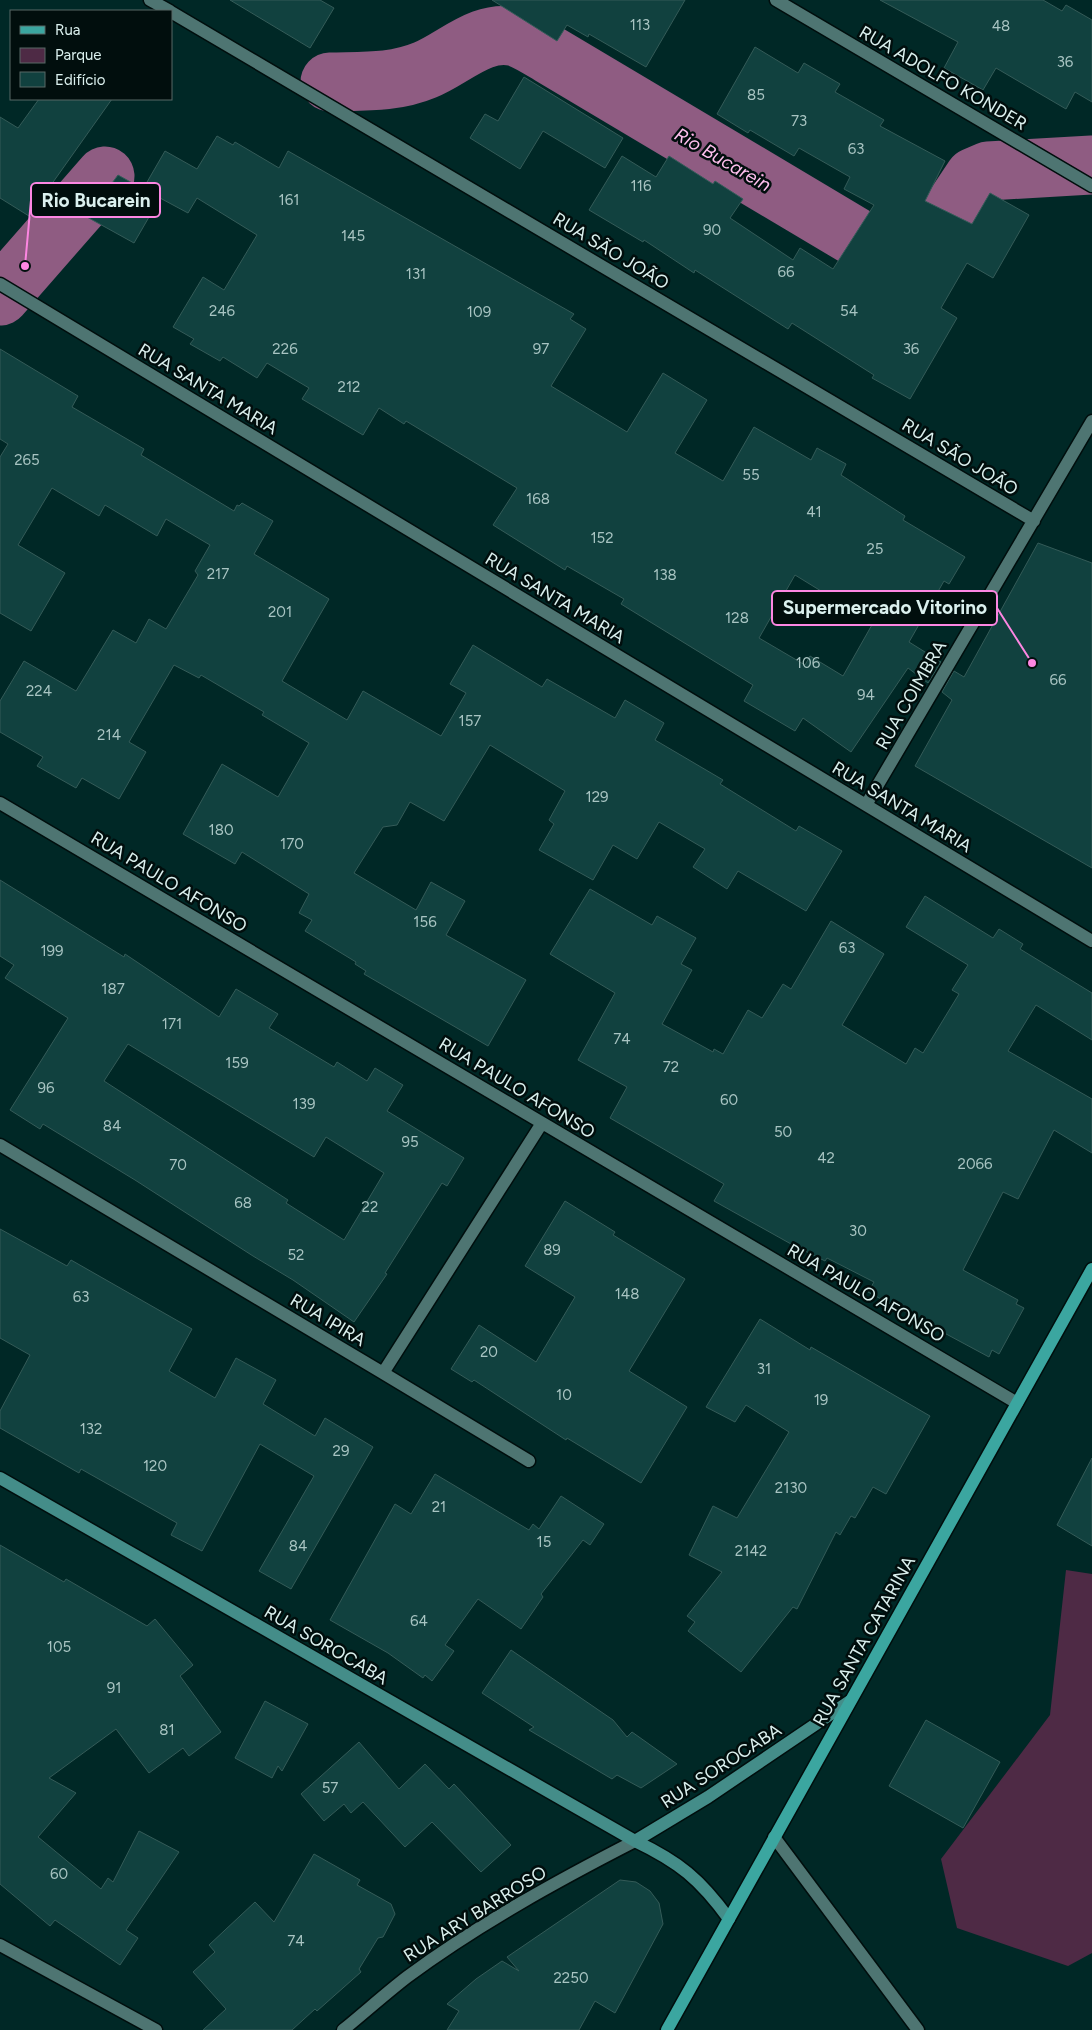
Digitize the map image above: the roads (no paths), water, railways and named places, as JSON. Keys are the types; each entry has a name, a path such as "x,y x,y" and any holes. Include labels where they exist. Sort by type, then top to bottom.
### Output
{"main road":[{"name":"RUA SANTA CATARINA","path":"667,2030 1092,1269"},
{"name":"RUA SOROCABA","path":"0,1478 635,1841 663,1854 689,1872 711,1894 728,1919"},
{"name":"RUA SOROCABA","path":"635,1841 708,1797 850,1701"}],"street":[{"name":"RUA SÃO JOÃO","path":"150,0 167,10"},
{"name":"RUA ADOLFO KONDER","path":"776,0 1092,186"},
{"name":"RUA SÃO JOÃO","path":"172,13 1034,521"},
{"name":"RUA SANTA MARIA","path":"0,284 1092,941"},
{"name":"RUA COIMBRA","path":"866,805 1092,421"},
{"name":"RUA PAULO AFONSO","path":"0,802 1017,1403"},
{"path":"383,1373 542,1123"},
{"name":"RUA IPIRA","path":"0,1145 529,1461"},
{"path":"774,1837 918,2030"},
{"name":"RUA ARY BARROSO","path":"343,2030 408,1977 470,1934 592,1863 635,1841"},
{"path":"0,1945 156,2030"}],"waterway":[{"name":"Rio Bucarein","path":"330,82 402,77 425,70 468,46 491,37 503,35 516,37 538,48 881,252 908,255 930,243 974,177 988,171 1092,165"},
{"name":"Rio Bucarein","path":"0,296 105,176"}],"place":[{"name":"Rio Bucarein","path":"25,266"},
{"name":"Supermercado Vitorino","path":"1032,663"}]}
